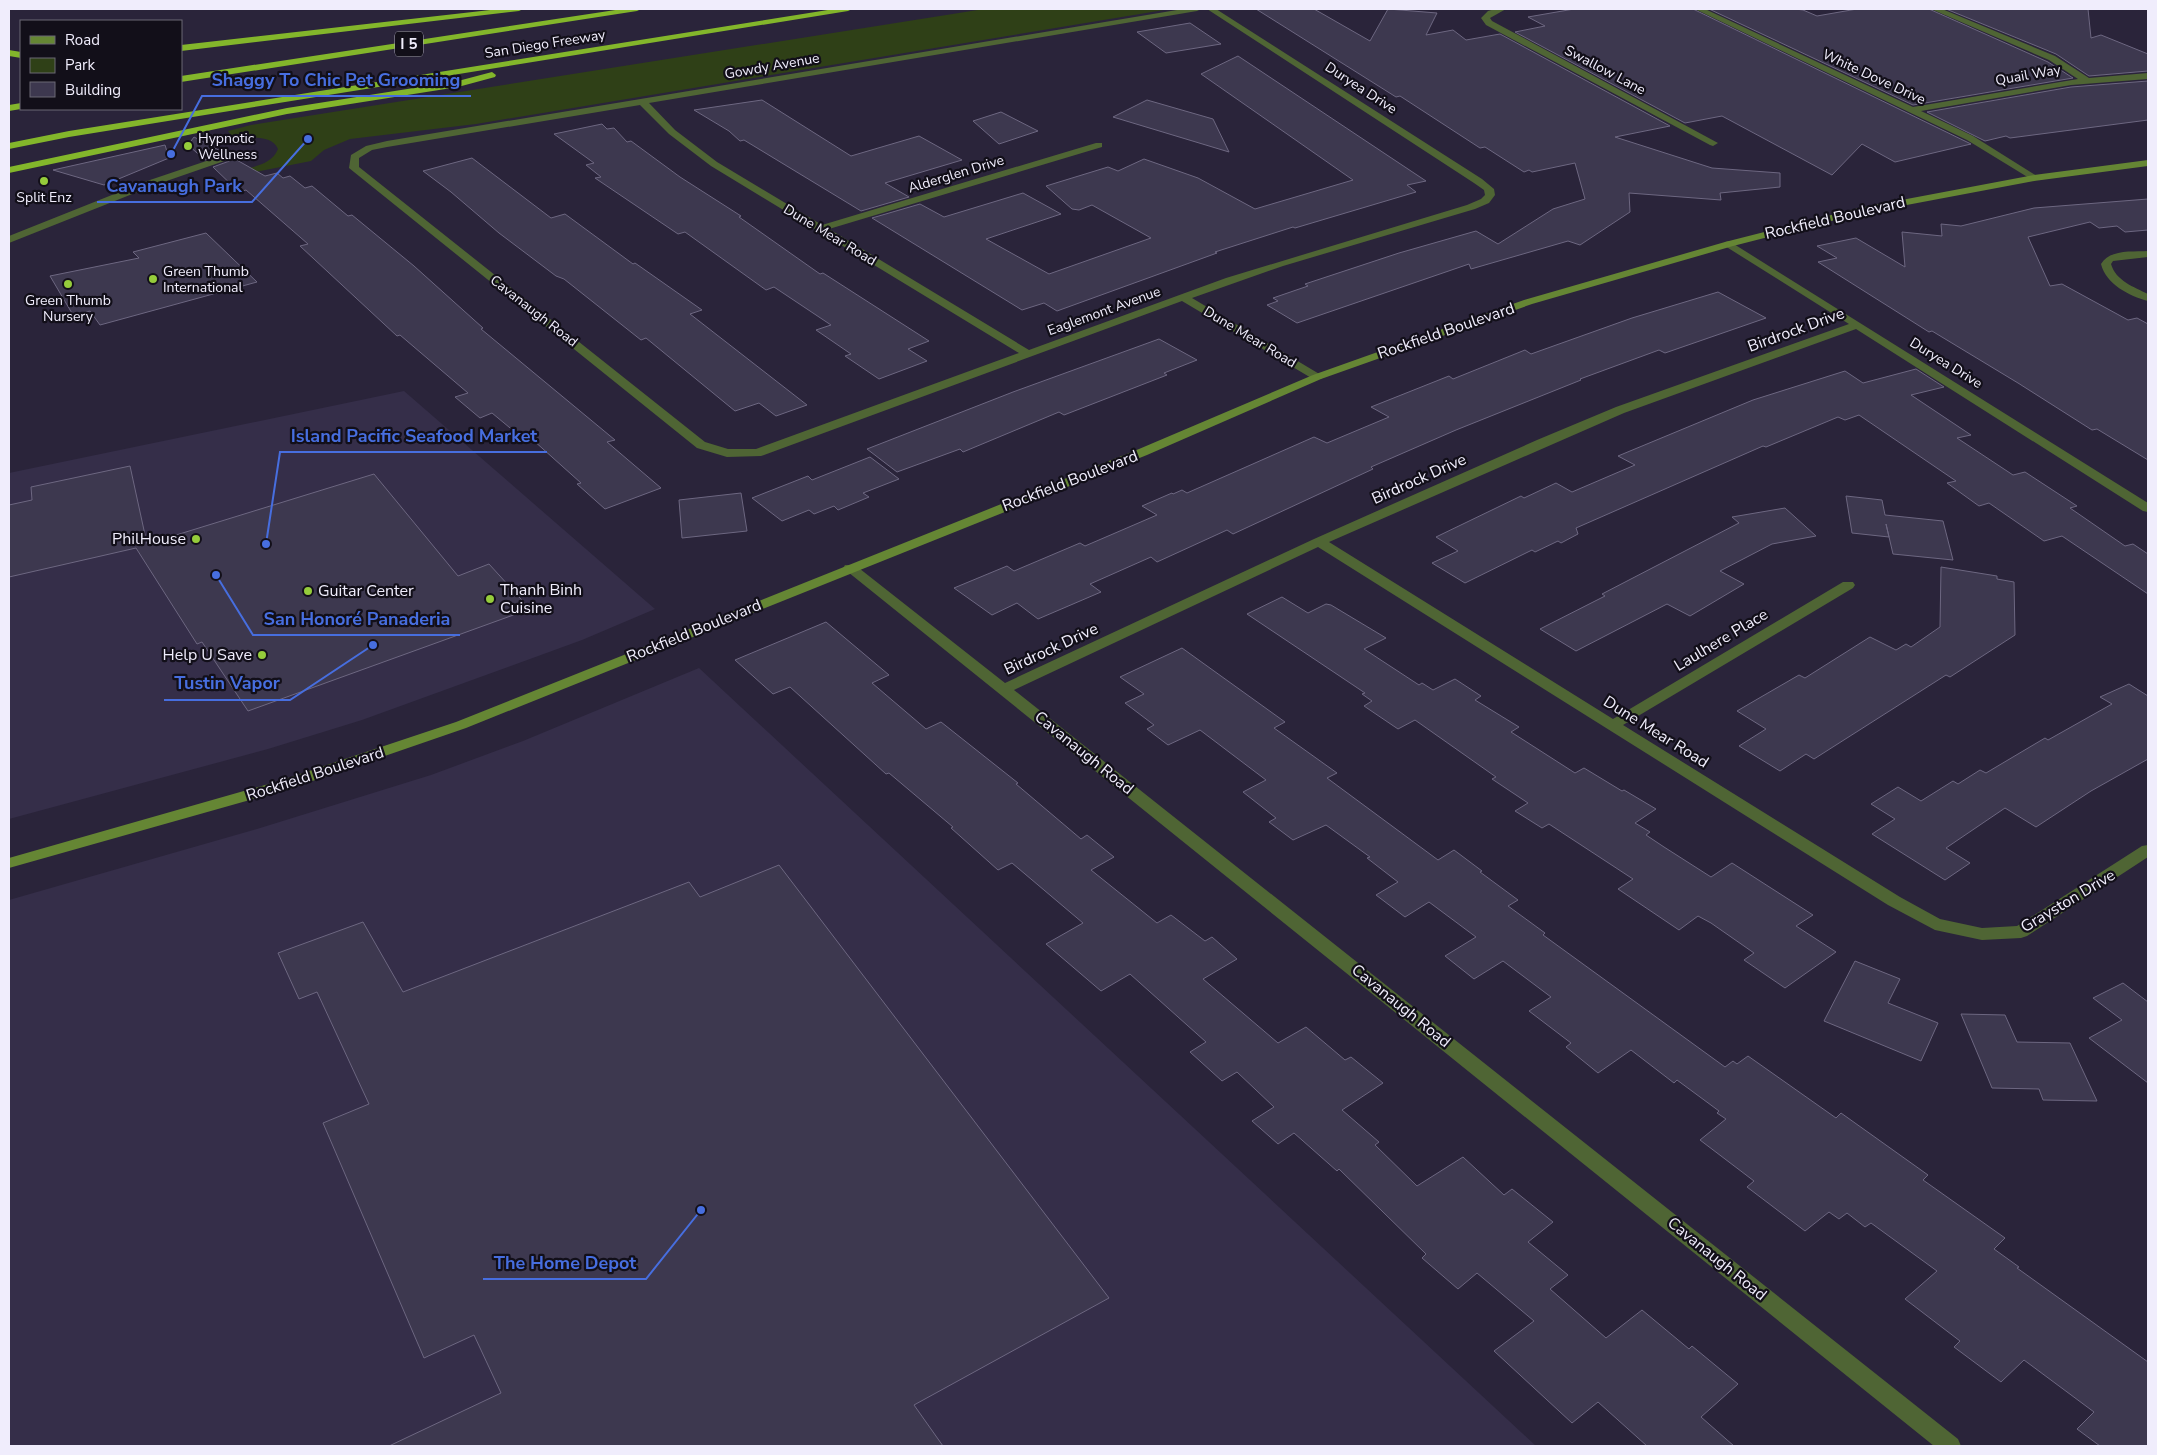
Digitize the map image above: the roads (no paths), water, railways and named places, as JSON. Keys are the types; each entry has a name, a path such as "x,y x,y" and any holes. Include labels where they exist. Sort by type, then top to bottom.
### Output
{"highway":[{"path":"182,48 519,9"},
{"name":"San Diego Freeway","path":"182,79 637,9"},
{"name":"San Diego Freeway","path":"9,146 79,133 848,9"},
{"path":"9,170 287,111 458,84 576,52"}],"main road":[{"name":"Rockfield Boulevard","path":"9,863 284,785 461,725 1143,452 1317,377 1528,302 1729,244 1897,202 2034,178 2148,163"}],"street":[{"name":"Gowdy Avenue","path":"354,157 369,148 387,144 1197,9"},
{"name":"Duryea Drive","path":"1211,9 1478,181 1489,189 1490,195"},
{"name":"Swallow Lane","path":"1502,9 1491,13 1485,18 1497,28 1713,143"},
{"name":"White Dove Drive","path":"1699,9 1970,138 2034,178"},
{"path":"1935,9 2052,58 2088,80"},
{"name":"Quail Way","path":"1914,110 2052,84 2148,76"},
{"name":"Dune Mear Road","path":"643,102 672,132 702,156 1028,354"},
{"name":"Alderglen Drive","path":"820,229 1099,145"},
{"path":"9,240 150,183 230,156"},
{"name":"Cavanaugh Road","path":"354,157 354,168 364,177 701,445 727,453"},
{"name":"Eaglemont Avenue","path":"727,453 757,453 1279,264 1471,207 1484,201 1490,195"},
{"name":"Duryea Drive","path":"1729,244 2148,508"},
{"path":"2148,254 2118,256 2109,259 2106,264 2107,270 2114,278 2148,298"},
{"name":"Dune Mear Road","path":"1183,298 1317,377"},
{"name":"Birdrock Drive","path":"1004,689 1319,542 1541,443 1611,414 1857,325"},
{"name":"Dune Mear Road","path":"1319,542 1894,901 1935,924 1982,934"},
{"name":"Cavanaugh Road","path":"850,568 1004,689 1950,1446"},
{"name":"Laulhere Place","path":"1613,725 1848,585"},
{"name":"Grayston Drive","path":"1982,934 2021,932 2148,850"}],"place":[{"name":"Cavanaugh Park","path":"308,139"},
{"name":"Hypnotic Wellness","path":"188,146"},
{"name":"Shaggy To Chic Pet Grooming","path":"171,154"},
{"name":"Split Enz","path":"44,181"},
{"name":"Green Thumb International","path":"153,279"},
{"name":"Green Thumb Nursery","path":"68,284"},
{"name":"PhilHouse","path":"196,539"},
{"name":"Island Pacific Seafood Market","path":"266,544"},
{"name":"San Honoré Panaderia","path":"216,575"},
{"name":"Guitar Center","path":"308,591"},
{"name":"Thanh Binh Cuisine","path":"490,599"},
{"name":"Tustin Vapor","path":"373,645"},
{"name":"Help U Save","path":"262,655"},
{"name":"The Home Depot","path":"701,1210"}]}
